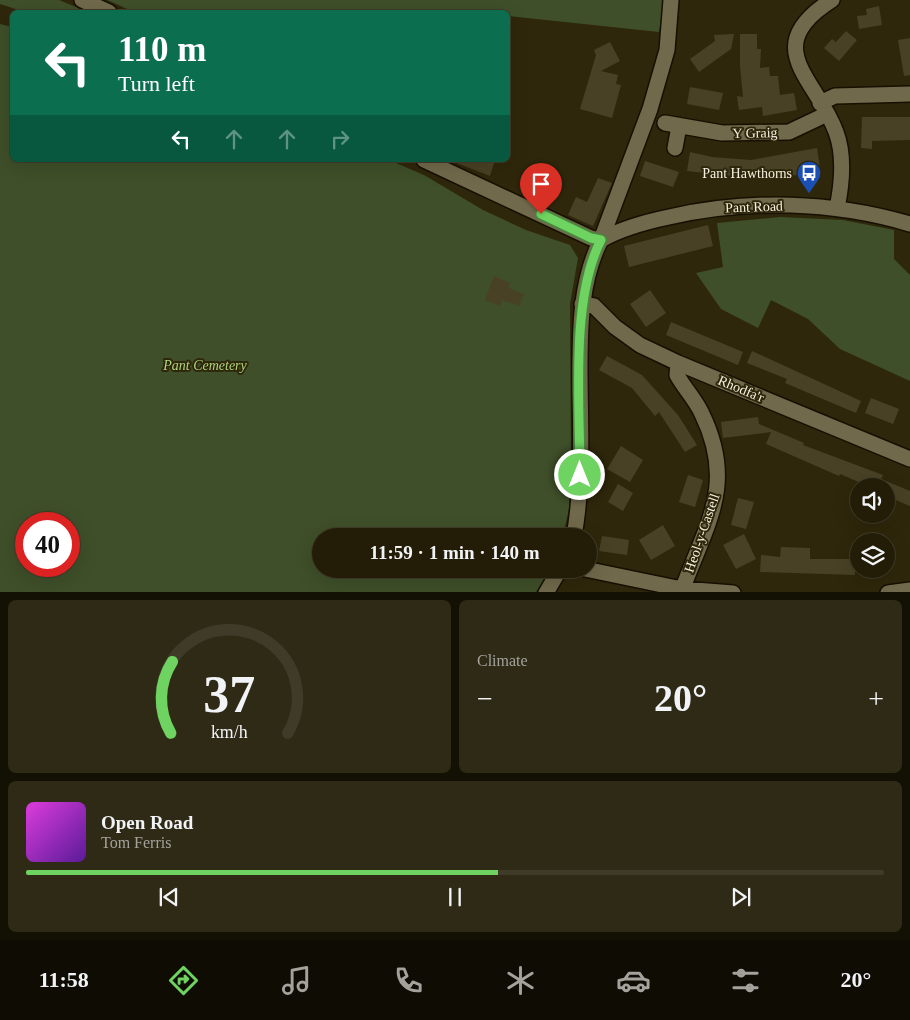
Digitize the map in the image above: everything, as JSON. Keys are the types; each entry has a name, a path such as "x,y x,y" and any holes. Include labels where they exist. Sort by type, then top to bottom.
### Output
{"street":[{"path":"82,0 104,10"},
{"path":"575,528 580,493 580,332 582,304 589,270 650,109 668,50 671,0"},
{"path":"832,0 809,16 800,31 796,46 800,70 836,131 841,147 842,162 836,208"},
{"name":"Y Graig","path":"675,148 672,124 722,134 789,132 824,109 835,96 910,94"},
{"path":"428,162 591,238 601,240"},
{"name":"Pant Road","path":"601,240 615,232 695,211 763,204 836,208 910,224"},
{"name":"Rhodfa'r","path":"582,304 594,306 615,327 640,345 678,363 910,459"},
{"name":"Heol-y-Castell","path":"678,363 676,375 702,412 710,433 719,470 714,507 681,591"},
{"path":"597,572 681,591 733,592"},
{"path":"546,592 555,578"},
{"path":"888,592 910,590"}],"green space":[{"path":"0,0 59,0 83,10 19,10 0,4"},
{"path":"107,0 664,0 659,32 510,16 510,10 130,10"},
{"name":"Pant Cemetery","path":"0,24 10,26 10,162 394,162 424,175 483,210 526,230 570,245 578,258 570,304 571,480 569,509 565,528 312,528 312,578 545,578 536,592 0,592"},
{"path":"781,217 843,220 894,230 894,259 910,275 910,381 840,349 808,319 771,300 758,328 721,309 696,273 723,267 717,223"}],"building":[{"path":"879,6 882,25 859,29 857,16 867,15 866,9"},
{"path":"846,31 857,40 839,61 824,48 832,39 836,42"},
{"path":"734,34 731,49 699,72 690,59 715,41 714,35"},
{"path":"740,34 757,34 757,49 761,49 760,68 769,67 770,76 778,76 780,95 794,93 797,110 763,116 762,107 739,110 737,96 743,97 740,66"},
{"path":"910,38 910,75 904,76 898,40"},
{"path":"610,42 620,61 601,71 618,75 616,84 621,85 612,118 580,109 596,55 594,50"},
{"path":"690,87 723,93 719,110 687,104"},
{"path":"862,117 910,117 910,140 872,141 872,149 861,148"},
{"path":"817,148 820,168 814,169 814,173 761,179 687,171 690,152 712,157 751,160"},
{"path":"645,161 679,172 673,187 640,176"},
{"path":"454,162 494,162 490,176"},
{"path":"598,178 612,183 593,226 568,215 576,197 587,202"},
{"path":"708,225 713,246 629,267 624,246"},
{"path":"494,276 510,283 508,288 524,294 519,306 502,300 500,306 485,300"},
{"path":"650,290 666,313 646,327 630,304"},
{"path":"671,322 743,352 738,365 666,335"},
{"path":"752,351 861,401 856,413 785,383 787,379 747,363"},
{"path":"607,356 642,375 678,415 697,445 685,452 659,412 655,416 632,388 599,370"},
{"path":"871,398 899,409 893,424 865,413"},
{"path":"758,417 759,424 804,443 803,445 883,475 882,478 850,478 840,474 839,476 766,444 771,432 723,438 721,422"},
{"path":"621,446 643,460 630,482 607,469"},
{"path":"688,475 703,480 695,507 679,502"},
{"path":"618,484 633,493 623,511 608,502"},
{"path":"895,485 910,491 910,506 895,500"},
{"path":"738,498 754,502 746,529 731,525"},
{"path":"663,525 675,546 651,560 639,540"},
{"path":"744,534 756,559 736,569 723,545"},
{"path":"602,536 629,540 627,555 599,551"},
{"path":"781,547 810,548 810,559 850,559 850,575 760,572 761,555 780,557"}],"place":[{"name":"Pant Hawthorns","path":"809,194"}],"route":[{"path":"541,214 591,238 601,240 589,270 582,304 580,332 580,475"}]}
